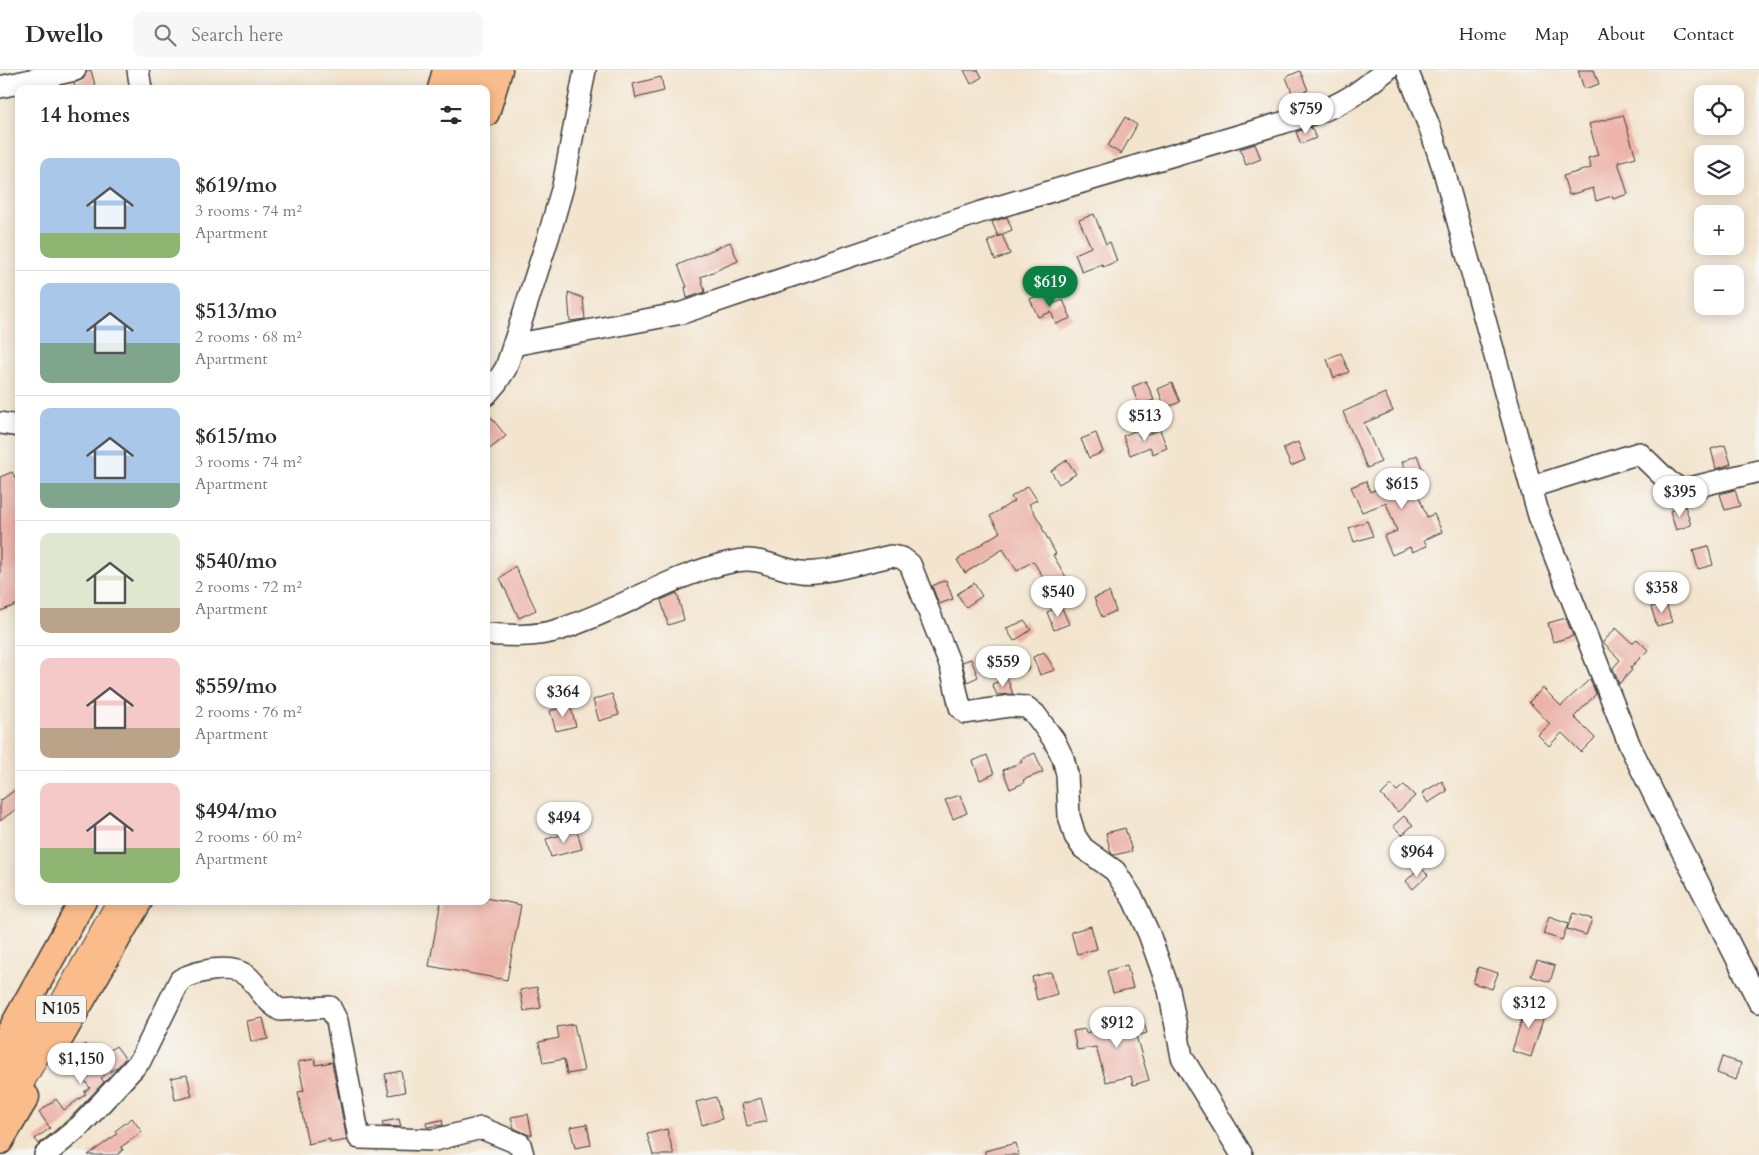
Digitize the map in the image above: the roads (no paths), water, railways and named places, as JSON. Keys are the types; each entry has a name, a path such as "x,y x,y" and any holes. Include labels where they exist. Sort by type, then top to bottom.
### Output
{"highway":[{"path":"456,85 461,70"},
{"path":"478,85 483,70"},
{"name":"N105","path":"0,1078 99,905"},
{"name":"N105","path":"0,1117 120,905"}],"main road":[{"path":"442,85 446,70"},
{"path":"490,100 499,70"},
{"path":"0,1050 80,905"},
{"path":"0,1141 137,905"}],"street":[{"path":"0,87 75,70"},
{"path":"138,70 140,85"},
{"path":"490,390 506,368 549,234 563,186 585,70"},
{"path":"513,345 682,314 981,212 1319,112 1353,97 1387,70"},
{"path":"1407,70 1431,131 1444,171 1539,516 1630,746 1759,1002"},
{"path":"0,423 15,425"},
{"path":"1530,487 1639,453 1668,481 1682,490 1759,471"},
{"path":"490,634 521,636 557,631 619,607 679,579 712,566 734,561 751,560 767,562 802,572 821,571 891,556 902,558 910,564 951,667 960,707 966,713 1010,706 1026,707 1035,714 1054,740 1063,758 1067,774 1070,816 1075,836 1083,848 1115,871 1132,899 1149,934 1169,990 1182,1057 1242,1155"},
{"path":"46,1155 80,1126 140,1061 180,980 191,974 206,970 239,970 249,977 268,1000 280,1010 330,1007 337,1021 359,1138 435,1140 481,1128 520,1144 523,1155"}]}
